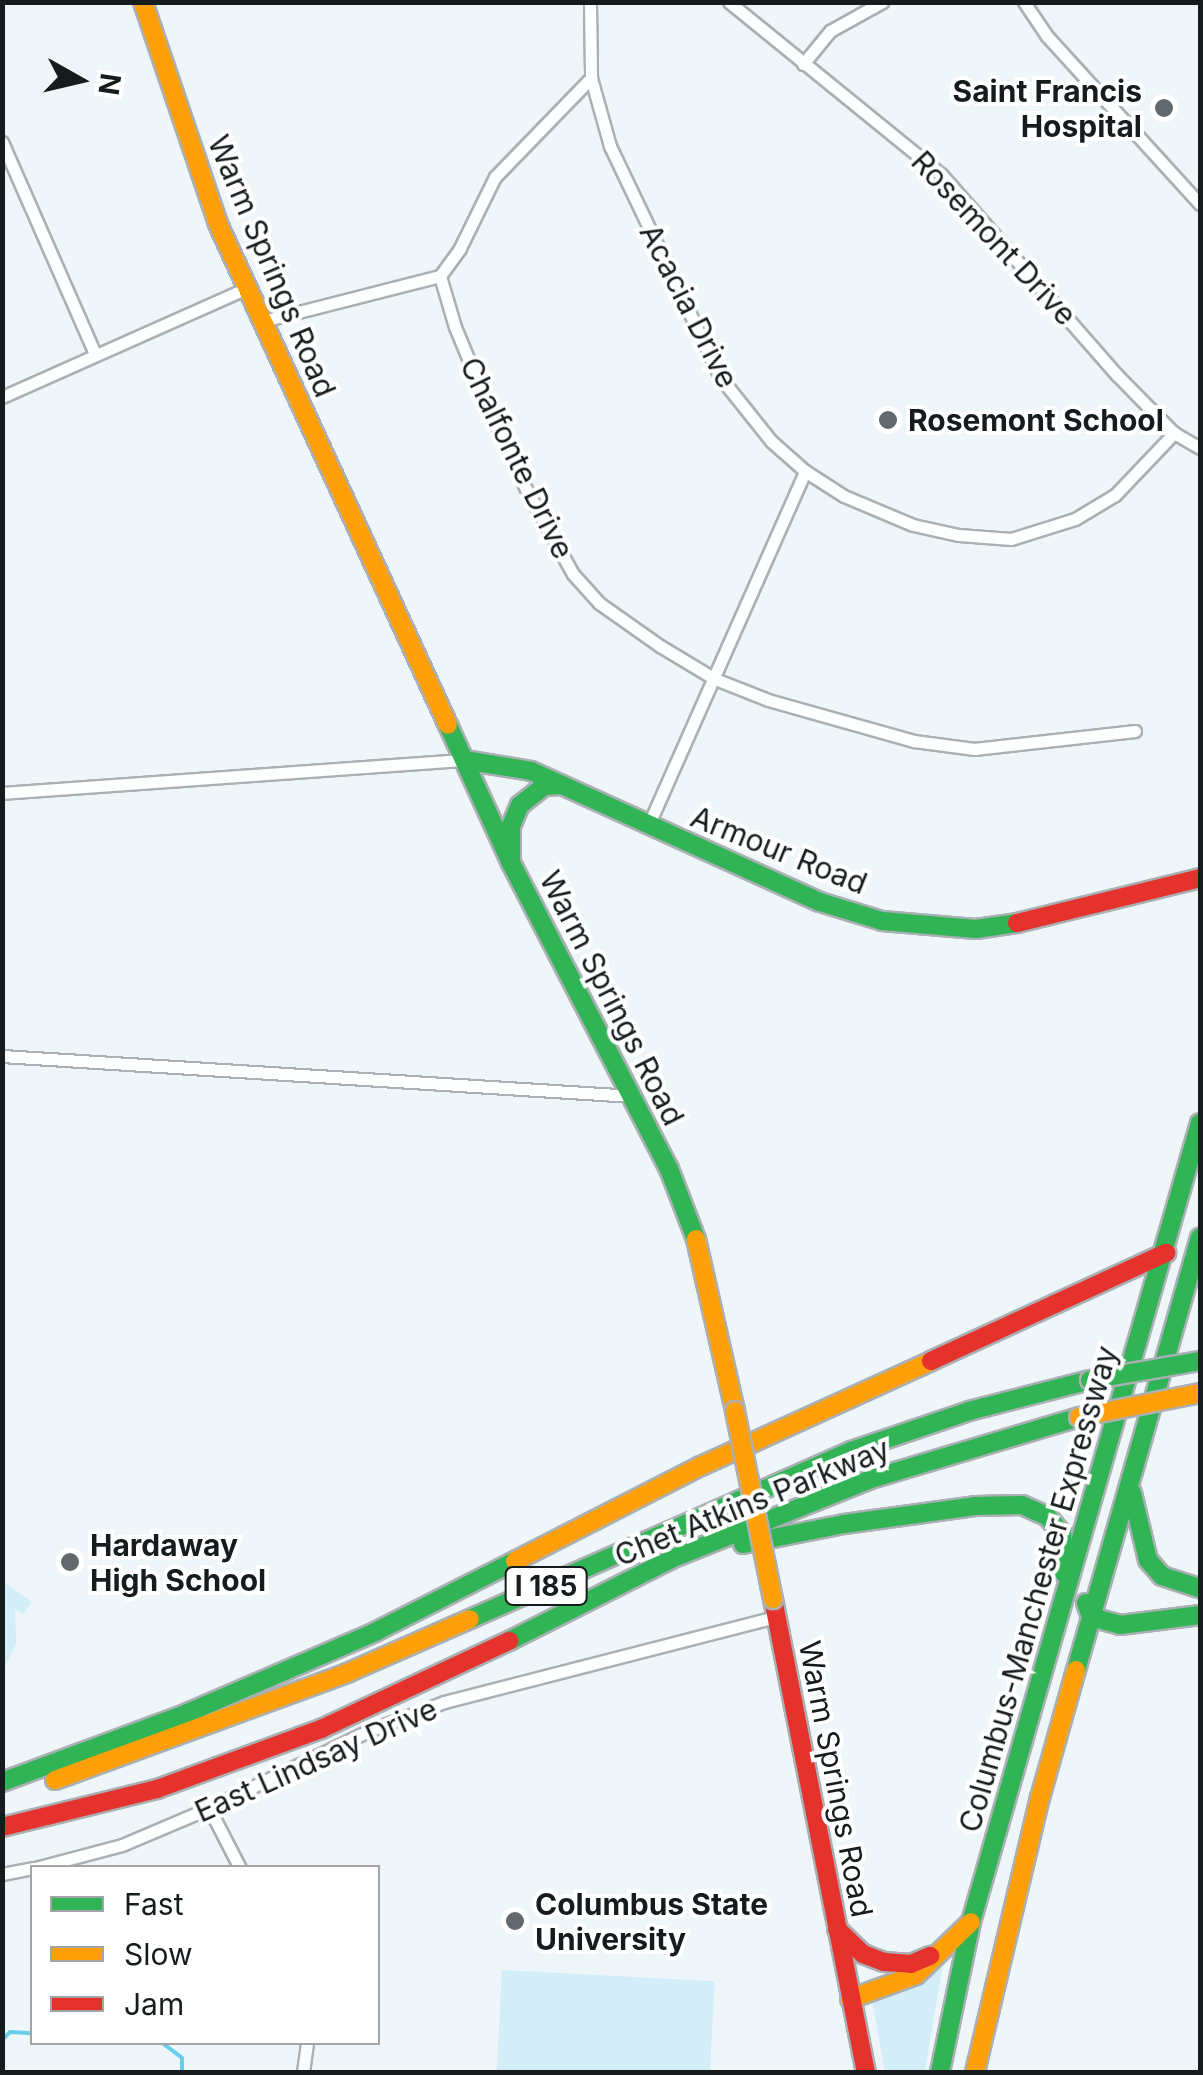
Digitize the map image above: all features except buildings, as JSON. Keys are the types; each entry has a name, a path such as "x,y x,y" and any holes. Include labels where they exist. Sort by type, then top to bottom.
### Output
{"main road":[{"name":"Warm Springs Road","path":"143,2 218,224 511,863 632,1096 695,1234 735,1411 866,2072"},
{"name":"Armour Road","path":"464,760 530,771 820,902 882,921 976,929 1040,919 1200,878"},
{"path":"511,863 511,826 520,805 544,786 561,785"},
{"name":"Columbus-Manchester Expressway","path":"940,2072 971,1922 1166,1253 1200,1123"},
{"name":"Columbus-Manchester Expressway","path":"975,2072 987,2012 1091,1617 1196,1263 1200,1237"},
{"path":"2,1782 178,1718 375,1632 701,1466 1166,1253"},
{"name":"Chet Atkins Parkway","path":"2,1795 82,1773 292,1696 851,1451 969,1411 1090,1380 1200,1361"},
{"name":"Chet Atkins Parkway","path":"2,1826 157,1789 321,1729 529,1632 670,1559 871,1479 1079,1417 1200,1392"},
{"path":"1131,1485 1148,1560 1162,1576 1200,1588"},
{"path":"670,1559 844,1524 974,1506 1022,1504 1047,1516 1062,1534 1064,1596"},
{"path":"1084,1528 1080,1584 1091,1617 1120,1625 1200,1615"},
{"path":"850,2000 894,1988 971,1922"},
{"path":"837,1929 863,1954 884,1962 910,1964 938,1953"},
{"path":"986,2072 987,2012"}],"street":[{"name":"Acacia Drive","path":"590,2 590,78 610,146 720,376 771,441 805,470 844,496 913,525 959,535 1011,539 1075,518 1115,495 1174,433"},
{"name":"Rosemont Drive","path":"729,2 941,174 1174,433 1200,448"},
{"path":"804,64 830,31 882,2"},
{"path":"1024,2 1060,51 1200,204"},
{"path":"262,321 440,276 460,248 495,177 590,78"},
{"path":"2,142 96,354"},
{"name":"Chalfonte Drive","path":"440,276 454,328 487,404 526,488 573,574 599,603 715,679 768,700 914,741 974,749 1135,730"},
{"path":"2,397 249,287"},
{"path":"648,826 805,470"},
{"path":"2,793 464,760"},
{"path":"2,1056 632,1096"},
{"name":"East Lindsay Drive","path":"46,1865 107,1850 210,1808 301,1761 444,1702 774,1608"},
{"path":"210,1808 238,1865"},
{"name":"East Lindsay Drive","path":"2,1874 30,1869"},
{"path":"303,2072 306,2045"}],"shaded area":[{"path":"3,1581 32,1602 23,1614 15,1609 16,1644 3,1671"},
{"path":"943,1964 925,2072 885,2072 872,2000"},
{"path":"502,1970 715,1981 710,2072 497,2072"}],"waterway":[{"path":"2,2040 10,2032 30,2033"},
{"path":"165,2045 182,2058 182,2072"}],"traffic: fast":[{"path":"448,725 511,863 669,1169 696,1239"},
{"path":"464,760 531,771 820,902 882,921 976,929 1017,923"},
{"path":"511,858 511,826 520,805 544,786 561,785"},
{"path":"940,2072 971,1922 1200,1123"},
{"path":"1076,1670 1200,1237"},
{"path":"1090,1380 1200,1361"},
{"path":"470,1619 851,1451 969,1411 1090,1380"},
{"path":"509,1641 671,1559 871,1479 1079,1417"},
{"path":"1132,1493 1148,1560 1162,1576 1200,1588"},
{"path":"743,1544 844,1524 975,1506 1022,1505 1047,1516 1062,1534 1064,1573"},
{"path":"2,1782 178,1717 375,1632 515,1561"},
{"path":"1086,1603 1091,1617 1120,1625 1200,1615"}],"traffic: slow":[{"path":"143,2 218,224 448,725"},
{"path":"696,1239 735,1411"},
{"path":"515,1561 701,1466 931,1361"},
{"path":"1079,1417 1200,1393"},
{"path":"735,1411 773,1599"},
{"path":"55,1780 347,1673 470,1619"},
{"path":"975,2072 1040,1798 1076,1670"},
{"path":"850,1999 916,1975 971,1922"}],"traffic: jam":[{"path":"1017,923 1200,878"},
{"path":"931,1361 1166,1253"},
{"path":"773,1599 866,2072"},
{"path":"2,1827 157,1789 321,1729 509,1641"},
{"path":"837,1929 863,1954 884,1962 911,1964 930,1956"}],"place":[{"name":"Saint Francis Hospital","path":"1164,108"},
{"name":"Rosemont School","path":"888,420"},
{"name":"Hardaway High School","path":"70,1562"},
{"name":"Columbus State University","path":"515,1921"}]}
